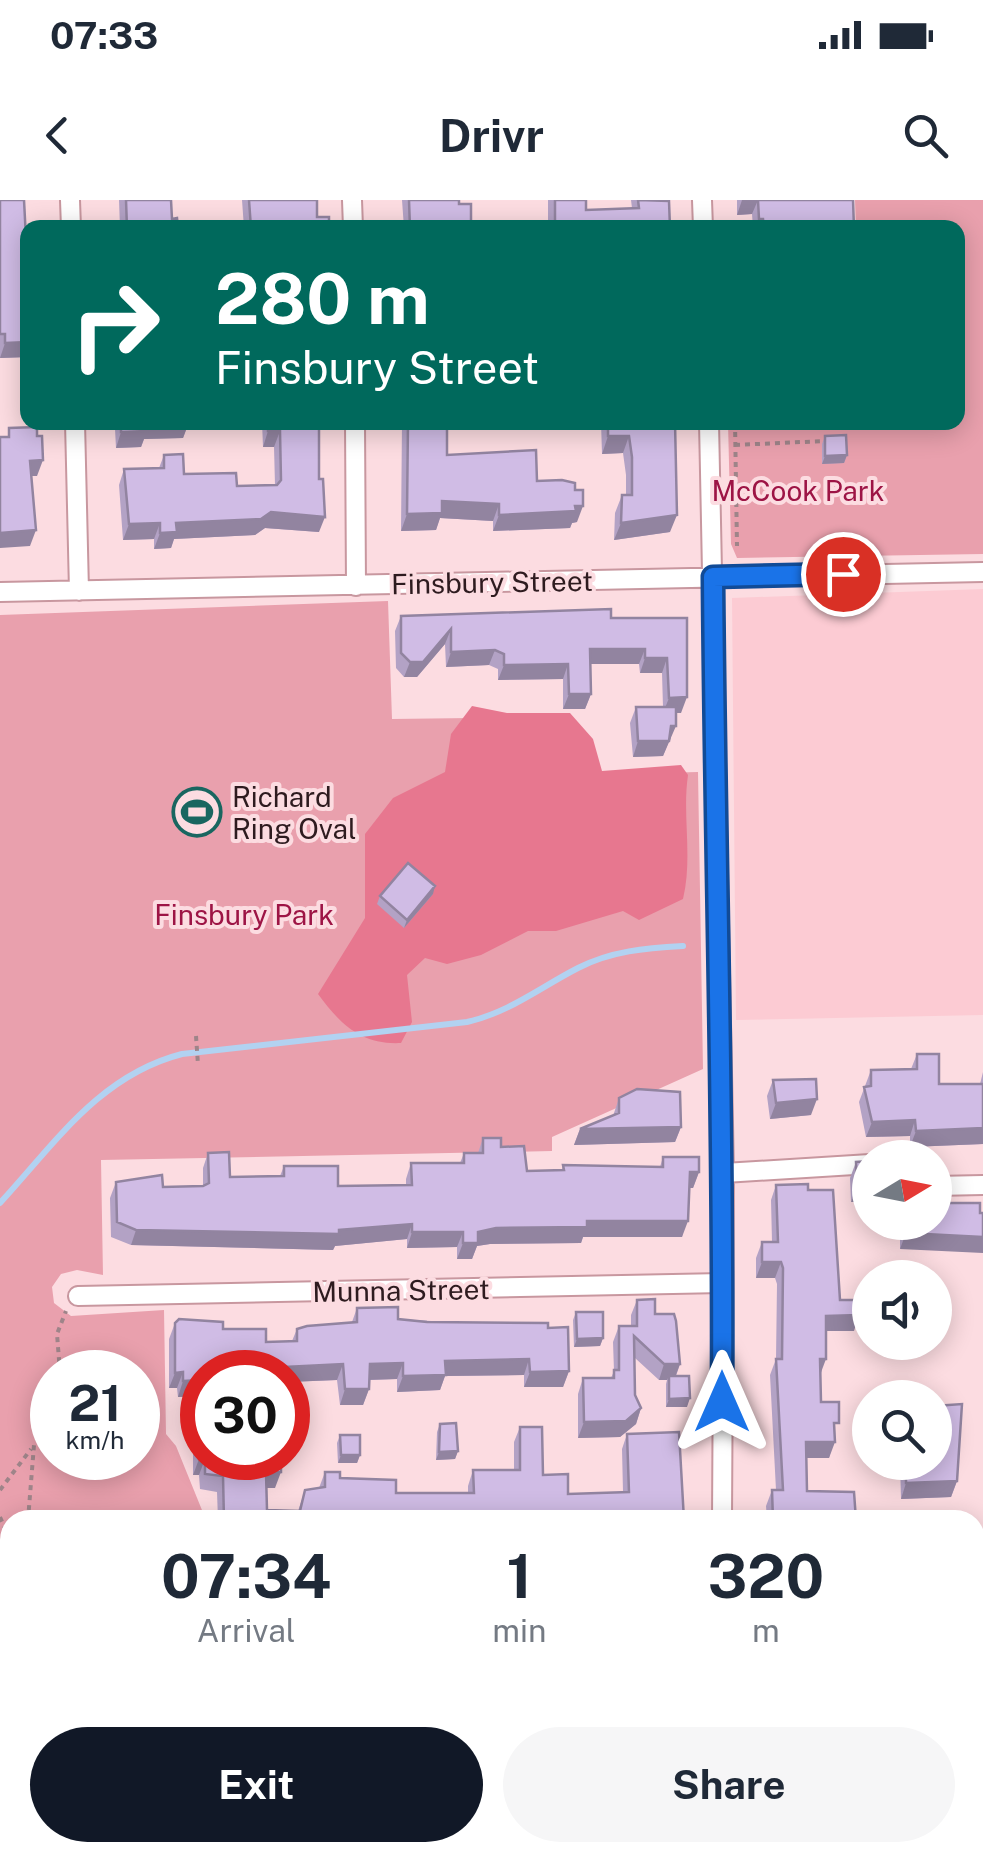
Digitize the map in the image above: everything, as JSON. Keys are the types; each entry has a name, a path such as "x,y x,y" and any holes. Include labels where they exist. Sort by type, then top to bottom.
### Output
{"street":[{"path":"75,430 79,591"},
{"path":"355,430 356,586"},
{"path":"709,430 713,792 724,1173 722,1510"},
{"name":"Finsbury Street","path":"0,592 983,572"},
{"path":"724,1173 852,1165"},
{"path":"952,1186 983,1185"},
{"name":"Munna Street","path":"78,1296 723,1283"}],"path":[{"path":"735,430 737,546"},
{"path":"735,445 830,441"},
{"path":"196,1036 198,1065"},
{"path":"58,1350 57,1334 62,1316 78,1296"},
{"path":"0,1490 30,1450"},
{"path":"29,1510 31,1480"}],"shaded area":[{"path":"983,589 983,1015 736,1020 732,598"},
{"path":"472,706 507,713 570,713 593,739 602,771 681,765 688,775 683,899 639,920 623,911 556,931 528,931 481,955 447,964 425,958 407,975 412,1022 401,1043 374,1040 343,1023 318,994 365,918 365,834 393,798 445,772 451,734"}],"green space":[{"name":"McCook Park","path":"855,200 983,200 983,554 737,558 731,544 728,430 965,430 965,220 856,220"},
{"name":"Finsbury Park","path":"388,601 392,719 540,717 542,776 698,772 703,1069 552,1137 552,1151 101,1160 103,1275 77,1270 61,1274 52,1287 54,1303 71,1316 164,1310 166,1434 180,1456 180,1480 190,1480 202,1510 0,1510 0,615"}],"building":[{"path":"0,200 24,200 25,220 20,220 20,342 5,343 5,334 0,334"},
{"path":"126,200 171,200 172,219 177,220 127,220"},
{"path":"249,200 317,200 317,217 329,217 329,220 250,220"},
{"path":"409,200 459,200 459,204 471,204 471,220 410,220"},
{"path":"555,200 586,200 586,210 639,208 638,200 669,201 670,220 555,220"},
{"path":"758,200 853,200 854,220 759,219"},
{"path":"9,428 37,430 37,436 42,436 43,460 30,461 36,530 0,533 0,437 9,437"},
{"path":"319,430 319,479 323,479 325,517 271,512 261,519 176,523 177,532 160,533 160,523 129,524 124,469 164,468 164,455 183,454 184,474 236,473 237,486 277,485 281,480 280,431 268,431"},
{"path":"408,430 447,430 447,455 536,450 537,481 562,480 575,483 575,490 583,490 583,506 575,506 576,511 499,515 499,504 442,501 442,513 407,514"},
{"path":"608,430 675,430 677,515 621,523 622,495 632,495 629,436 608,436"},
{"path":"846,435 847,455 825,456 825,436"},
{"path":"611,609 611,618 687,618 687,697 669,698 667,658 645,658 645,649 590,649 591,694 569,694 568,664 504,665 504,654 495,650 451,652 451,629 423,662 410,662 401,653 401,616"},
{"path":"636,707 676,707 676,726 671,726 669,741 638,741"},
{"path":"408,863 435,886 407,920 380,896"},
{"path":"917,1054 939,1054 939,1084 983,1084 983,1128 916,1131 915,1120 872,1122 864,1087 871,1086 871,1070 917,1069"},
{"path":"816,1079 817,1099 776,1103 773,1080"},
{"path":"637,1089 680,1092 681,1127 580,1129 619,1113 619,1098"},
{"path":"483,1138 501,1138 501,1147 524,1146 527,1171 564,1170 563,1165 663,1167 663,1157 699,1157 699,1172 690,1172 688,1221 587,1221 587,1227 496,1228 478,1232 478,1243 463,1243 463,1232 412,1232 412,1224 339,1230 339,1234 136,1230 117,1222 116,1182 162,1175 163,1187 203,1186 209,1183 208,1153 229,1152 230,1177 284,1176 284,1166 338,1166 338,1186 412,1185 411,1163 464,1163 464,1153 483,1153"},
{"path":"808,1184 808,1190 833,1190 840,1300 852,1300 852,1315 826,1316 826,1359 820,1359 821,1402 839,1402 839,1423 834,1423 835,1442 806,1442 807,1491 854,1492 855,1510 773,1510 772,1490 783,1490 776,1359 782,1359 783,1268 781,1262 762,1262 762,1242 778,1242 776,1185"},
{"path":"952,1203 980,1203 983,1237 952,1235"},
{"path":"655,1299 655,1314 674,1314 680,1364 664,1364 634,1336 635,1395 641,1408 626,1421 584,1422 583,1378 614,1378 614,1370 619,1370 619,1326 637,1326 637,1300"},
{"path":"398,1307 398,1319 427,1322 548,1323 548,1328 568,1327 569,1371 530,1372 529,1359 445,1361 446,1375 403,1376 403,1363 370,1364 369,1389 345,1389 343,1364 310,1366 310,1350 180,1350 180,1372 175,1373 175,1323 179,1319 223,1322 223,1329 266,1329 266,1342 297,1341 297,1329 357,1322 357,1308"},
{"path":"576,1312 603,1312 603,1338 577,1339"},
{"path":"669,1376 689,1376 690,1398 669,1399"},
{"path":"962,1404 957,1481 906,1483 952,1480 952,1405"},
{"path":"456,1423 458,1451 439,1452 440,1424"},
{"path":"520,1427 542,1427 543,1475 568,1474 568,1494 629,1492 627,1434 679,1432 683,1510 300,1510 305,1490 325,1487 325,1472 340,1472 340,1478 396,1480 396,1493 474,1493 473,1470 520,1470"},
{"path":"340,1435 360,1435 360,1455 341,1455"},
{"path":"223,1480 266,1480 267,1510 224,1510"}],"waterway":[{"path":"0,1203 81,1114 127,1078 153,1064 182,1054 467,1022 511,1006 603,958 642,949 683,946"}],"place":[{"name":"Richard Ring Oval","path":"197,812"}],"route":[{"path":"722,1402 724,1173 713,792 713,577 843,574"}]}
